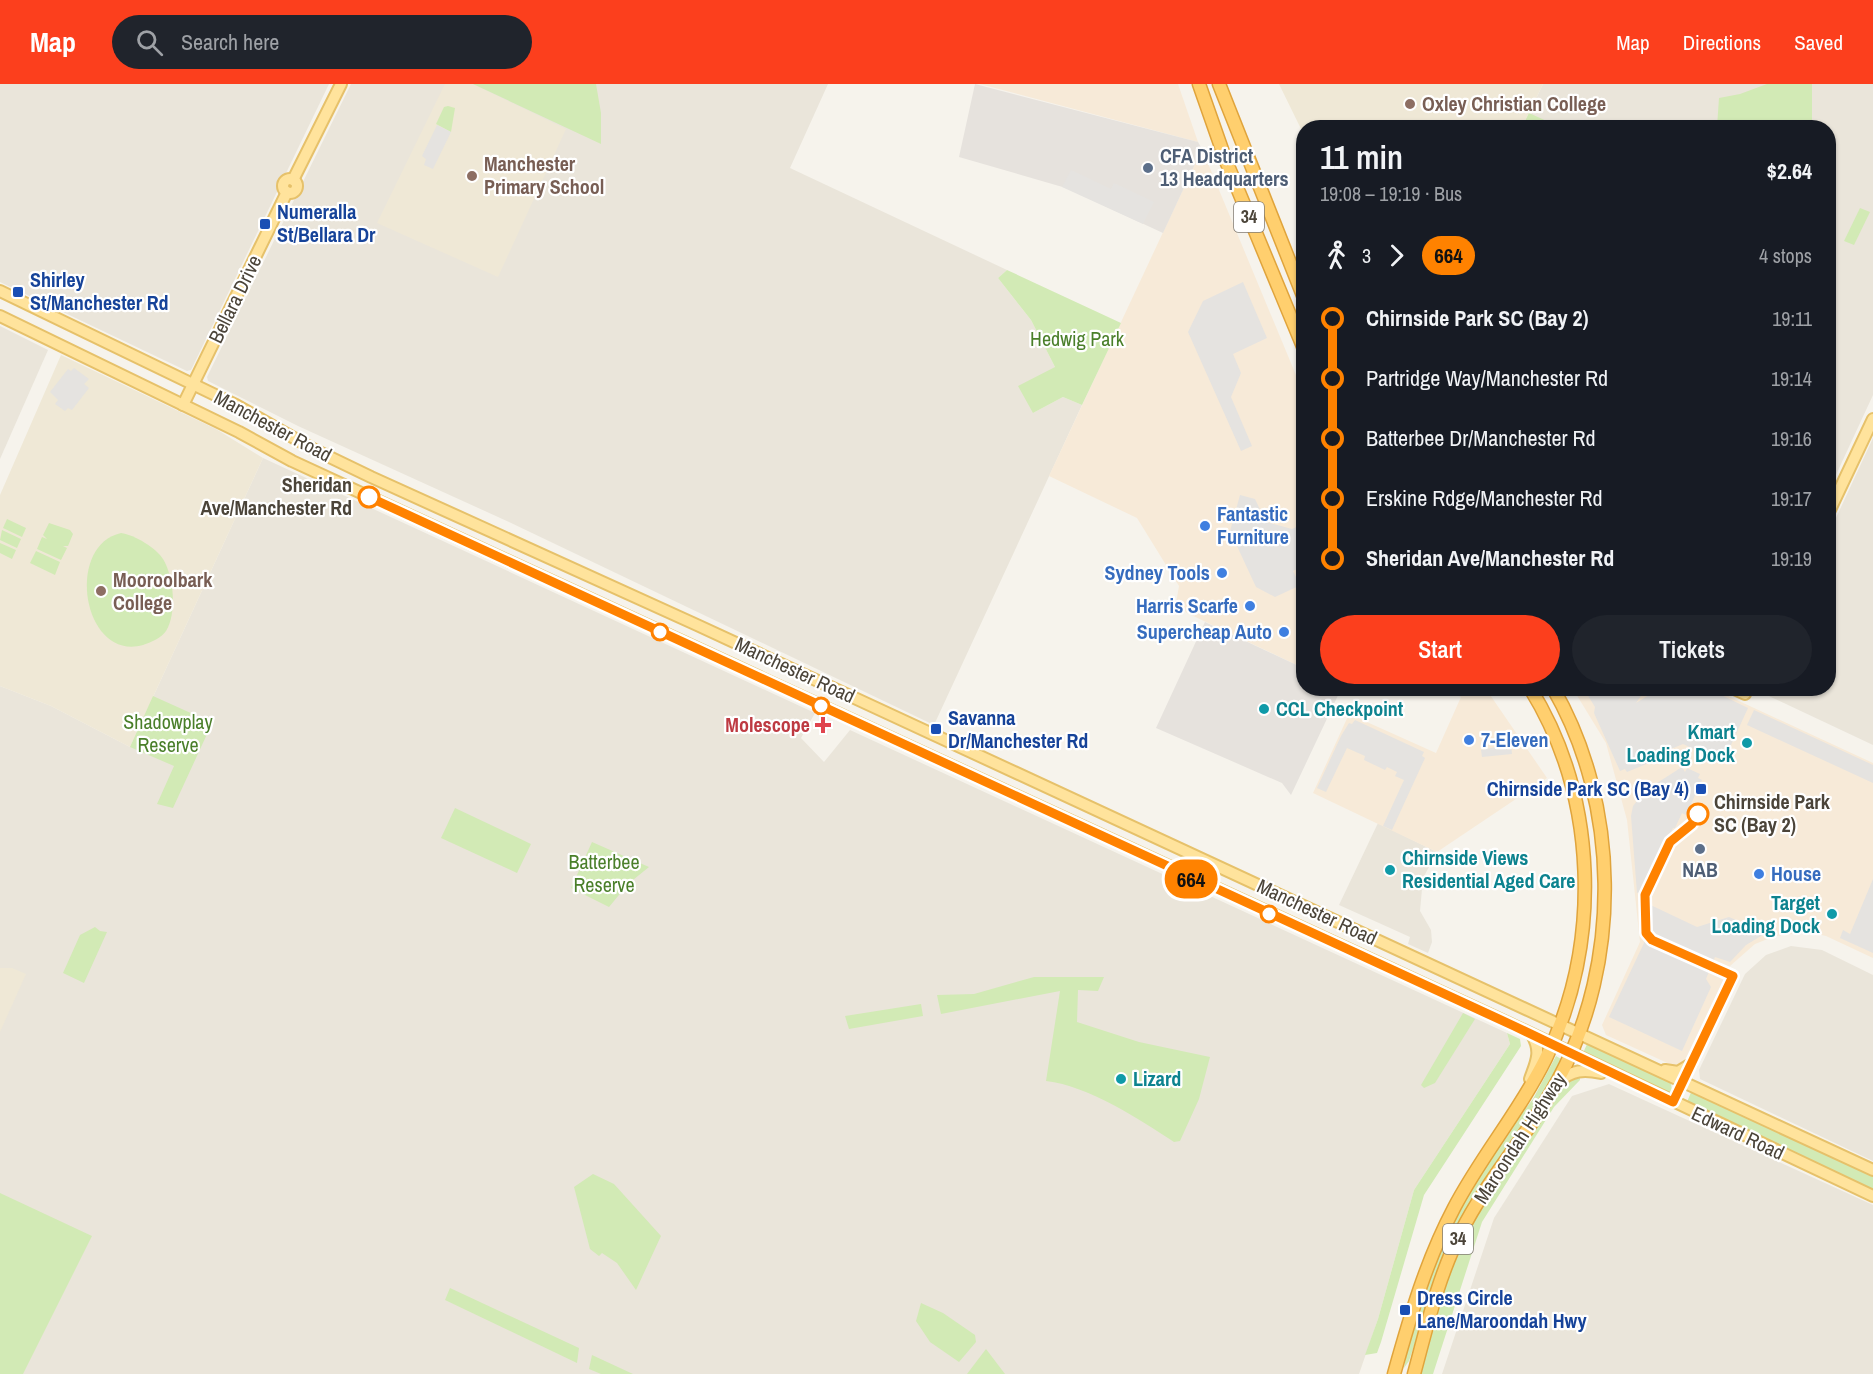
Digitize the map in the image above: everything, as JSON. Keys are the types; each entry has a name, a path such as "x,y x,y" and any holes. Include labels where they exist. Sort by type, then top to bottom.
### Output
{"highway":[{"name":"34","path":"1199,84 1226,161 1296,330"},
{"name":"34","path":"1219,84 1296,278"},
{"name":"Maroondah Highway","path":"1394,1374 1418,1292 1445,1225 1472,1177 1523,1099 1552,1045 1561,1024 1576,963 1583,920 1584,854 1578,811 1564,763 1534,696"},
{"name":"Maroondah Highway","path":"1414,1374 1434,1299 1461,1232 1477,1203 1557,1082 1571,1055 1579,1032 1599,950 1604,896 1604,861 1598,810 1591,779 1568,713 1558,696"}],"main road":[{"name":"Bellara Drive","path":"183,405 287,192 293,192 297,188 293,180 341,84"},
{"name":"Manchester Road","path":"0,291 236,405 315,450 1579,1032"},
{"name":"Manchester Road","path":"0,316 292,461 1414,980 1571,1055"},
{"path":"1836,497 1873,419"},
{"path":"489,553 499,534"},
{"path":"846,717 851,697"},
{"path":"998,788 1006,768"},
{"path":"1414,980 1422,961"},
{"name":"Edward Road","path":"1579,1032 1873,1170"},
{"path":"1523,1099 1539,1057 1538,1047 1532,1035"},
{"path":"1622,1054 1673,1071 1682,1071 1691,1064"},
{"name":"Edward Road","path":"1571,1055 1873,1196"},
{"path":"1557,1082 1568,1073 1584,1070 1619,1078"},
{"path":"1673,1102 1683,1082"}],"shaded area":[{"path":"0,84 329,84 191,370 187,371 0,282"},
{"path":"351,84 828,84 790,168 1007,270 998,278 1031,320 1055,367 1033,413 1063,397 1082,405 934,725 509,522 298,426 208,381 207,377"},
{"name":"Manchester Primary School","path":"445,84 473,84 566,129 498,277 377,223"},
{"path":"975,84 1198,142 1202,149 1163,233 1066,188 959,157"},
{"path":"980,84 1178,84 1198,142"},
{"name":"Oxley Christian College","path":"1279,84 1543,84 1525,120 1297,120"},
{"path":"1543,84 1873,84 1873,395 1836,475 1836,120 1526,120"},
{"path":"437,125 451,132 433,169 424,165 426,159 422,156"},
{"path":"1202,149 1296,375 1296,665 1187,613 1176,603 1179,586 1137,518 1049,476"},
{"path":"1071,170 1111,189 1114,183 1154,202 1143,224 1062,187"},
{"path":"1243,282 1267,338 1233,354 1241,373 1231,397 1252,446 1241,451 1188,332 1203,301"},
{"path":"0,326 48,350 0,459"},
{"name":"Mooroolbark College","path":"61,355 216,429 263,458 130,747 51,706 0,686 0,495"},
{"path":"74,368 89,379 84,384 89,388 72,410 68,408 65,411 55,404 58,400 50,392 68,369 71,371"},
{"path":"1873,438 1873,745 1769,696 1836,696 1836,518"},
{"path":"263,458 815,713 801,738 824,762 850,730 1507,1033 1510,1044 1414,1190 1378,1319 1359,1374 0,1374 0,686 51,706 130,747"},
{"path":"1240,495 1255,499 1266,522 1292,529 1296,527 1296,570 1293,571 1296,577 1296,587 1275,597 1256,587 1230,531"},
{"path":"1205,622 1296,665 1296,696 1338,696 1291,795 1282,783 1156,728"},
{"path":"1459,696 1491,696 1547,778 1437,852 1313,793 1349,714 1436,753 1461,697"},
{"path":"1577,696 1728,696 1873,763 1873,958 1826,936 1808,932 1775,936 1755,944 1730,966 1684,1062 1680,1065 1674,1066 1606,1035 1602,1025 1640,942 1627,820 1606,743"},
{"path":"1588,696 1641,696 1636,703 1648,696 1723,696 1748,708 1725,758 1720,756 1718,760 1683,744 1671,749 1673,753 1627,772 1625,769 1620,771 1594,713 1595,707"},
{"path":"1754,710 1873,765 1873,783 1747,725"},
{"path":"1355,720 1424,752 1422,756 1425,758 1392,830 1383,826 1404,780 1395,776 1397,772 1387,767 1385,770 1364,760 1365,756 1347,748 1326,792 1317,788 1341,736 1349,723 1352,724"},
{"path":"1511,744 1512,754 1482,757 1481,750"},
{"path":"1682,767 1685,772 1687,768 1700,774 1698,778 1702,780 1686,815 1682,813 1641,892 1637,893 1631,816 1633,806 1646,790"},
{"name":"Chirnside Views Residential Aged Care","path":"1378,823 1437,852 1423,878 1420,911 1431,930 1432,942 1428,953 1408,944 1410,937 1339,905"},
{"path":"1873,879 1873,953 1840,938 1843,930 1850,934"},
{"path":"1640,900 1697,927 1729,917 1766,933 1746,945 1730,962 1715,957 1706,979 1711,987 1682,1051 1609,1017 1644,943"},
{"path":"1791,946 1822,950 1873,975 1873,1161 1700,1079 1699,1070 1745,974 1766,955"},
{"path":"0,968 12,968 26,974 0,1032"},
{"path":"1609,1084 1873,1205 1873,1374 1442,1374 1494,1218 1572,1096"}],"green space":[{"path":"473,84 596,84 601,113 601,144"},
{"path":"1767,84 1812,84 1812,120 1717,120 1719,98 1740,94"},
{"path":"444,107 455,108 451,132 436,124"},
{"path":"1529,113 1544,120 1526,120"},
{"path":"1860,208 1870,212 1854,245 1844,241"},
{"name":"Hedwig Park","path":"1007,270 1121,323 1082,405 1063,397 1033,413 1018,386 1055,367 1031,320 998,278"},
{"path":"7,519 26,528 22,537 3,528"},
{"path":"49,523 70,530 73,534 68,546 63,546 67,548 61,560 37,549 42,537 47,539 43,535"},
{"path":"2,530 21,539 17,548 0,540"},
{"path":"121,533 139,539 160,555 167,567 172,585 172,615 166,631 156,640 143,645 122,646 106,636 95,620 88,600 87,579 92,558 103,542"},
{"path":"0,543 16,550 12,559 0,553"},
{"path":"36,551 60,562 55,575 30,563"},
{"name":"Shadowplay Reserve","path":"153,696 193,714 199,727 208,732 173,808 157,804 174,766 130,747"},
{"path":"455,808 531,844 517,873 441,838"},
{"name":"Batterbee Reserve","path":"592,842 649,867 628,884 609,907 571,888"},
{"path":"95,927 107,932 84,983 63,973 80,935"},
{"path":"1034,977 1104,977 1098,991 1078,990 1077,1022 1139,1042 1210,1057 1199,1099 1180,1141 1174,1142 1096,1096 1079,1089 1046,1081 1060,991 941,1014 937,995 974,994"},
{"path":"921,1004 923,1016 849,1029 845,1016"},
{"path":"1463,1013 1475,1019 1435,1083 1424,1088 1421,1085"},
{"path":"1507,1033 1520,1039 1521,1046 1424,1195 1377,1353 1365,1355 1378,1319 1414,1190 1510,1044"},
{"path":"1588,1042 1671,1082 1672,1093 1668,1096 1583,1053"},
{"path":"1556,1056 1561,1059 1558,1071 1492,1173 1427,1306 1409,1361 1404,1368 1412,1321 1452,1220 1501,1140 1533,1099"},
{"path":"1580,1073 1580,1080 1554,1107 1482,1222 1433,1374 1421,1374 1437,1306 1457,1251 1473,1219 1565,1080"},
{"path":"1692,1090 1873,1173 1873,1193 1687,1102"},
{"path":"593,1174 614,1184 661,1236 636,1290 617,1263 602,1253 599,1256 590,1249 574,1187"},
{"path":"0,1193 92,1236 23,1374 0,1374"},
{"path":"450,1288 579,1348 577,1363 445,1300"},
{"path":"921,1303 943,1313 975,1335 976,1342 959,1362 930,1342 916,1321"},
{"path":"986,1349 1005,1374 967,1374"},
{"path":"592,1355 633,1374 601,1374 589,1369"}],"bus line":[{"name":"664","path":"369,497 1174,871 1514,1026 1673,1102 1733,976 1652,940 1646,933 1643,902 1645,895 1670,842 1674,836 1692,824 1698,814"}],"place":[{"name":"Oxley Christian College","path":"1410,104"},
{"name":"CFA District 13 Headquarters","path":"1148,168"},
{"name":"Manchester Primary School","path":"472,176"},
{"name":"Numeralla St/Bellara Dr","path":"265,224"},
{"name":"Shirley St/Manchester Rd","path":"18,292"},
{"name":"Sheridan Ave/Manchester Rd","path":"369,497"},
{"name":"Fantastic Furniture","path":"1205,526"},
{"name":"Sydney Tools","path":"1222,573"},
{"name":"Mooroolbark College","path":"101,591"},
{"name":"Harris Scarfe","path":"1250,606"},
{"name":"Supercheap Auto","path":"1284,632"},
{"name":"CCL Checkpoint","path":"1264,709"},
{"name":"Molescope","path":"823,725"},
{"name":"Savanna Dr/Manchester Rd","path":"936,729"},
{"name":"7-Eleven","path":"1469,740"},
{"name":"Kmart Loading Dock","path":"1747,743"},
{"name":"Chirnside Park SC (Bay 4)","path":"1701,789"},
{"name":"Chirnside Park SC (Bay 2)","path":"1698,814"},
{"name":"NAB","path":"1700,849"},
{"name":"Chirnside Views Residential Aged Care","path":"1390,870"},
{"name":"House","path":"1759,874"},
{"name":"Target Loading Dock","path":"1832,914"},
{"name":"Lizard","path":"1121,1079"},
{"name":"Dress Circle Lane/Maroondah Hwy","path":"1405,1310"}]}
